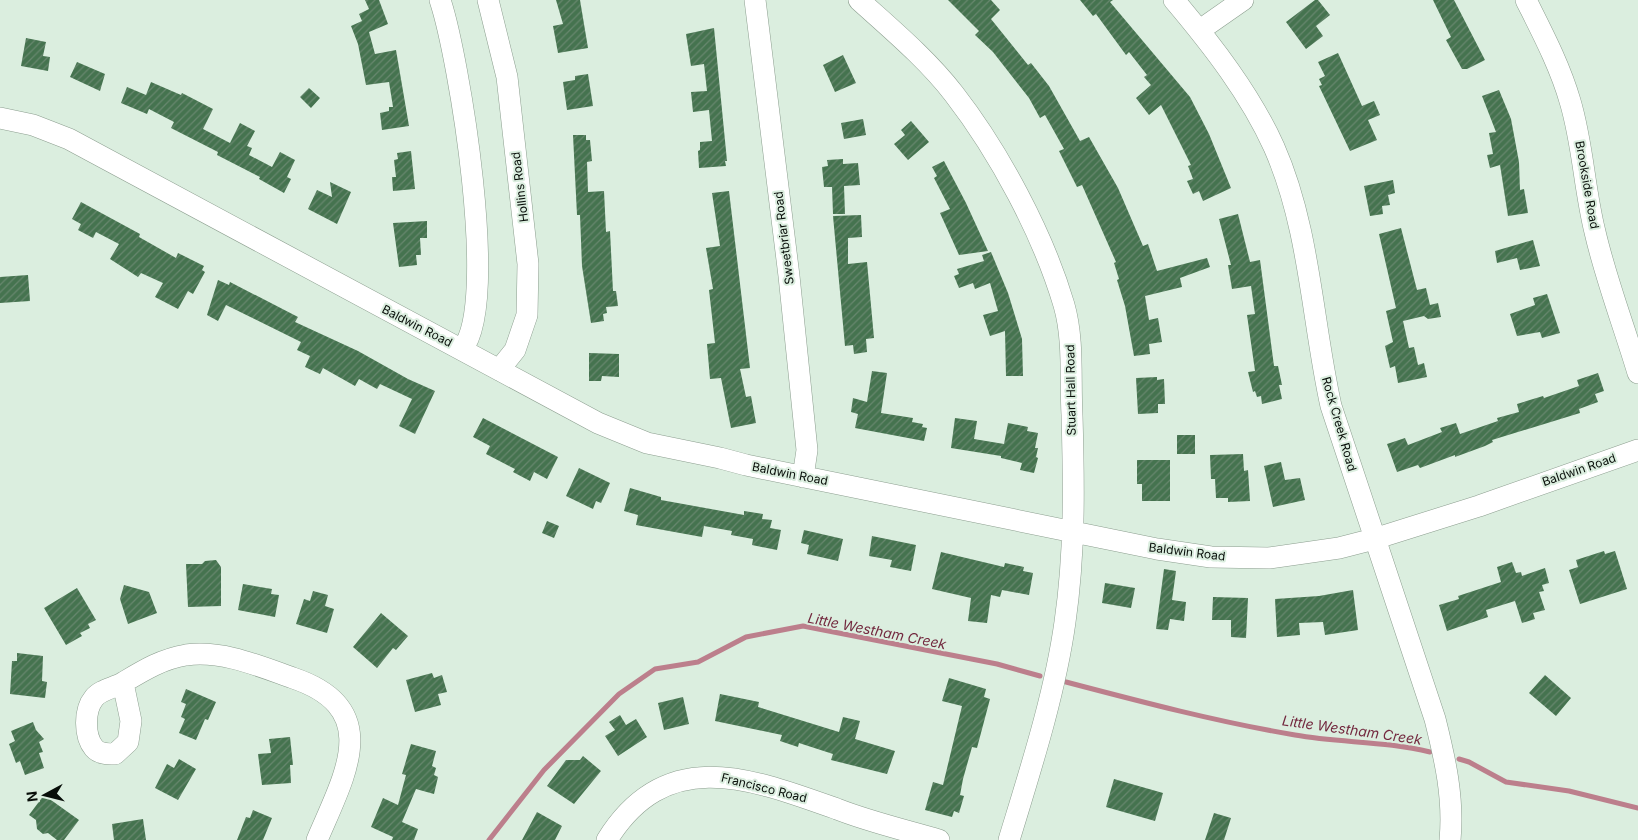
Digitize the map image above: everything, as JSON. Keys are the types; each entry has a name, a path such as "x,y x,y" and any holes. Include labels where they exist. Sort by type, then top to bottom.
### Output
{"street":[{"path":"440,0 457,63 477,237 479,275 476,304 472,331 462,349"},
{"name":"Hollins Road","path":"488,0 507,77 528,264 527,315 515,350 499,370"},
{"name":"Sweetbriar Road","path":"755,0 788,266 805,431 806,464 803,476"},
{"name":"Stuart Hall Road","path":"859,0 891,29 947,86 988,141 1052,269 1070,334 1074,496 1067,604 1059,659 1025,792 1009,840"},
{"name":"Rock Creek Road","path":"1174,0 1200,30 1257,112 1274,149 1288,188 1301,236 1331,406 1435,719 1447,765 1450,802 1450,840"},
{"path":"1200,30 1243,0"},
{"name":"Brookside Road","path":"1526,0 1562,76 1570,101 1578,131 1594,230 1605,272 1638,373"},
{"name":"Baldwin Road","path":"0,118 33,125 69,139 598,423 640,441 1073,532 1211,557 1268,558 1339,548 1479,506 1638,450"},
{"path":"123,683 135,674 168,660 206,654 229,657 311,684 323,691 343,713 350,732 351,748 345,776 317,840"},
{"name":"Francisco Road","path":"607,840 621,818 641,800 664,786 682,780 716,776 761,784 802,796 838,810 939,840"}],"building":[{"path":"365,0 379,0 388,24 369,32 375,54 396,50 409,126 382,130 380,113 389,111 389,107 393,107 389,82 366,85 358,44 351,26 362,21 359,14 369,9"},
{"path":"556,0 580,0 588,48 558,53 553,26 563,24"},
{"path":"948,0 991,0 1000,10 991,19 1028,65 1031,63 1049,86 1080,141 1089,137 1118,188 1143,246 1148,244 1157,271 1207,258 1210,267 1180,278 1182,287 1145,296 1149,320 1158,318 1162,342 1149,344 1150,354 1134,356 1125,306 1117,280 1119,279 1114,263 1116,262 1082,185 1077,187 1059,151 1064,149 1045,115 1040,118 1029,98 993,52 975,35 979,31"},
{"path":"1080,0 1113,0 1110,2 1190,97 1209,134 1231,188 1203,201 1199,191 1193,194 1187,181 1193,179 1188,166 1191,165 1161,105 1149,115 1136,98 1151,85 1144,77 1147,75 1129,52 1126,55 1096,14 1093,16"},
{"path":"1315,0 1318,0 1330,15 1316,26 1323,36 1306,49 1286,22"},
{"path":"1433,0 1454,0 1485,60 1467,69 1462,69 1446,40 1451,37"},
{"path":"714,28 727,161 725,161 726,166 699,168 698,151 700,150 700,142 712,141 709,110 693,112 691,92 707,91 704,64 691,66 686,34"},
{"path":"26,38 46,42 43,56 50,57 48,71 21,66"},
{"path":"1338,53 1362,106 1374,101 1380,115 1368,120 1377,140 1350,151 1319,86 1322,85 1319,79 1325,76 1318,62"},
{"path":"843,55 856,83 835,92 823,65"},
{"path":"77,62 105,74 100,91 70,77"},
{"path":"588,74 593,106 567,110 563,82 575,80 575,76"},
{"path":"151,82 181,95 182,93 213,109 203,129 230,143 240,123 255,131 247,146 252,148 249,155 272,167 280,152 295,160 287,177 291,179 284,193 259,179 260,177 217,155 218,152 171,128 174,122 149,109 147,114 121,103 127,87 146,95"},
{"path":"309,88 320,98 311,108 300,97"},
{"path":"1499,90 1511,119 1519,162 1520,190 1524,189 1528,213 1508,216 1500,165 1490,168 1487,155 1493,154 1489,133 1496,132 1482,96"},
{"path":"863,119 866,135 844,139 841,123"},
{"path":"911,121 929,142 908,160 894,144 905,135 901,130"},
{"path":"573,135 586,135 586,140 590,140 592,161 587,162 588,192 604,191 606,232 610,231 613,291 616,291 618,306 606,307 607,313 603,314 604,321 591,323 582,266 580,215 577,215"},
{"path":"411,151 415,189 393,191 392,177 396,177 394,160 398,159 397,153"},
{"path":"843,159 843,164 858,163 860,185 844,186 845,214 833,214 832,187 824,187 822,167 828,166 827,160"},
{"path":"944,161 988,251 959,255 940,213 950,209 934,178 937,176 932,167"},
{"path":"1393,180 1395,193 1388,195 1390,205 1382,206 1383,214 1370,216 1364,186"},
{"path":"330,182 351,192 337,224 308,209 317,190 332,197"},
{"path":"729,191 750,368 740,369 746,397 751,396 756,423 731,428 721,378 710,379 707,344 715,343 709,290 713,289 706,248 720,246 712,193"},
{"path":"81,202 140,234 139,237 176,258 178,253 204,266 202,270 205,272 193,294 188,291 178,309 155,297 163,283 141,273 138,277 110,259 119,244 96,232 93,238 78,230 81,224 72,219"},
{"path":"1238,214 1250,262 1260,260 1274,366 1278,366 1282,385 1279,385 1282,399 1262,404 1261,396 1257,397 1255,391 1253,392 1248,372 1255,371 1247,315 1255,314 1251,286 1232,289 1228,265 1231,265 1219,219"},
{"path":"861,215 862,237 848,238 848,264 867,262 874,338 866,339 867,352 854,354 853,345 845,346 833,216"},
{"path":"427,221 427,238 420,238 421,255 416,255 417,265 399,267 393,223"},
{"path":"1401,228 1417,290 1426,288 1430,305 1438,303 1441,317 1428,319 1424,316 1403,321 1409,348 1414,347 1418,365 1424,363 1427,377 1398,383 1395,366 1390,368 1385,346 1393,342 1386,311 1396,308 1379,234"},
{"path":"1533,240 1540,266 1520,270 1517,258 1497,263 1495,251"},
{"path":"991,252 1008,293 1022,339 1023,376 1006,376 1005,331 990,336 983,315 998,311 990,283 975,289 973,283 959,288 954,276 959,274 957,269 984,261 982,255"},
{"path":"28,275 30,301 0,303 0,277"},
{"path":"218,280 229,285 230,282 298,317 295,322 358,351 408,379 435,391 415,434 399,426 412,399 380,384 377,389 359,379 355,386 323,368 320,374 305,367 310,356 297,350 301,342 226,305 218,321 207,315"},
{"path":"1547,294 1560,333 1542,338 1540,332 1517,336 1510,314 1535,305 1533,298"},
{"path":"589,353 619,354 619,377 602,376 601,381 589,381"},
{"path":"872,371 887,373 881,413 913,418 912,422 923,424 922,427 927,428 924,441 855,428 858,414 851,412 853,398 867,402"},
{"path":"1598,373 1604,391 1595,394 1598,402 1579,409 1580,413 1492,440 1493,442 1485,446 1455,457 1455,455 1420,468 1418,465 1397,472 1387,444 1405,438 1408,445 1442,432 1440,428 1456,423 1460,434 1498,421 1497,418 1519,412 1517,404 1543,396 1544,398 1579,386 1577,380"},
{"path":"1157,377 1157,380 1164,379 1165,404 1158,404 1158,413 1138,414 1136,378"},
{"path":"483,418 558,457 547,479 534,472 530,481 513,472 515,469 486,454 490,446 473,437"},
{"path":"955,418 977,421 974,439 1004,444 1008,423 1028,427 1027,431 1038,433 1035,448 1038,448 1036,457 1038,458 1034,473 1020,470 1022,463 1001,458 1001,456 951,448"},
{"path":"1177,435 1195,435 1195,454 1177,454"},
{"path":"1243,454 1244,471 1248,470 1250,501 1228,502 1228,498 1216,498 1215,479 1211,479 1210,455"},
{"path":"1137,460 1170,460 1170,501 1142,501 1142,484 1137,484"},
{"path":"1281,462 1285,480 1300,478 1305,500 1273,507 1264,466"},
{"path":"579,468 610,483 601,503 596,501 593,509 566,496"},
{"path":"630,488 661,497 661,500 744,515 744,511 763,514 762,519 772,520 770,528 781,530 777,550 752,545 753,539 731,535 732,531 704,526 702,537 636,525 638,515 624,511"},
{"path":"547,521 559,526 554,538 542,533"},
{"path":"804,530 843,539 838,561 807,554 809,545 801,543"},
{"path":"872,536 916,545 911,571 890,567 892,560 869,556"},
{"path":"1604,551 1605,554 1615,551 1627,589 1580,604 1569,570 1578,567 1576,560"},
{"path":"941,552 1004,567 1005,563 1024,567 1023,571 1033,573 1029,595 1002,590 1000,597 991,595 987,623 968,621 971,598 932,589"},
{"path":"216,560 221,567 221,606 188,607 186,564 202,564 205,561"},
{"path":"1512,562 1516,573 1521,572 1522,576 1545,568 1549,583 1542,585 1544,591 1539,592 1545,610 1533,613 1535,619 1522,623 1515,601 1486,610 1488,617 1447,631 1439,605 1459,599 1458,596 1501,582 1497,567"},
{"path":"1164,569 1176,571 1172,600 1186,602 1184,621 1170,619 1168,630 1156,629"},
{"path":"1105,583 1135,588 1131,608 1102,603"},
{"path":"243,584 272,589 271,594 279,595 275,617 238,610"},
{"path":"124,585 149,592 157,613 128,624 120,599"},
{"path":"77,588 96,620 88,624 90,628 80,633 82,636 66,645 44,608"},
{"path":"1353,590 1358,630 1325,635 1323,622 1299,623 1300,635 1277,637 1275,599 1319,596"},
{"path":"313,591 328,595 325,606 334,609 327,633 296,624 304,599 310,601"},
{"path":"1213,597 1248,598 1246,638 1231,637 1231,620 1212,620"},
{"path":"381,613 408,636 396,650 393,648 377,668 353,647"},
{"path":"17,653 43,656 42,681 47,682 45,698 10,694 12,661 17,661"},
{"path":"432,673 434,678 442,675 447,692 438,694 441,705 415,712 406,680"},
{"path":"1545,675 1571,698 1556,716 1529,693"},
{"path":"949,678 986,689 984,697 990,699 977,748 972,747 963,779 960,795 964,796 959,813 954,811 952,817 925,810 933,782 943,785 962,706 942,701"},
{"path":"186,689 216,702 208,720 205,719 196,740 179,733 185,719 181,717 186,704 181,702"},
{"path":"720,694 759,702 758,707 839,732 843,717 860,721 855,739 895,751 887,774 831,760 833,754 799,743 798,747 780,741 782,735 715,721"},
{"path":"683,697 689,724 664,730 658,703"},
{"path":"620,715 626,725 636,719 647,737 618,756 605,736 615,730 609,722"},
{"path":"33,722 36,730 44,739 39,742 43,752 39,753 44,768 25,775 20,761 16,763 9,744 15,741 11,731"},
{"path":"290,737 293,765 290,765 291,783 262,785 258,754 271,753 269,739"},
{"path":"411,744 436,751 432,766 436,768 434,775 438,777 434,794 416,789 402,822 418,829 414,840 392,840 393,837 371,827 383,798 398,805 406,775 402,774"},
{"path":"583,756 601,771 574,804 547,786 566,760 580,760"},
{"path":"179,759 196,769 178,800 155,788 167,764 174,768"},
{"path":"1114,779 1163,793 1155,821 1106,807"},
{"path":"44,795 79,820 64,840 57,840 48,833 43,834 37,829 36,820 29,815"},
{"path":"253,810 272,818 263,840 237,840 246,817 250,818"},
{"path":"537,812 562,826 555,840 522,840"},
{"path":"1214,813 1231,818 1224,840 1205,840"},
{"path":"143,819 146,840 114,840 112,824"}],"waterway":[{"name":"Little Westham Creek","path":"489,840 544,770 619,694 655,669 698,662 746,637 803,626 997,664 1040,676"},
{"name":"Little Westham Creek","path":"1066,682 1180,711 1266,730 1312,738 1397,746 1430,752"},
{"name":"Little Westham Creek","path":"1459,759 1469,762 1506,782 1569,791 1638,808"}]}
